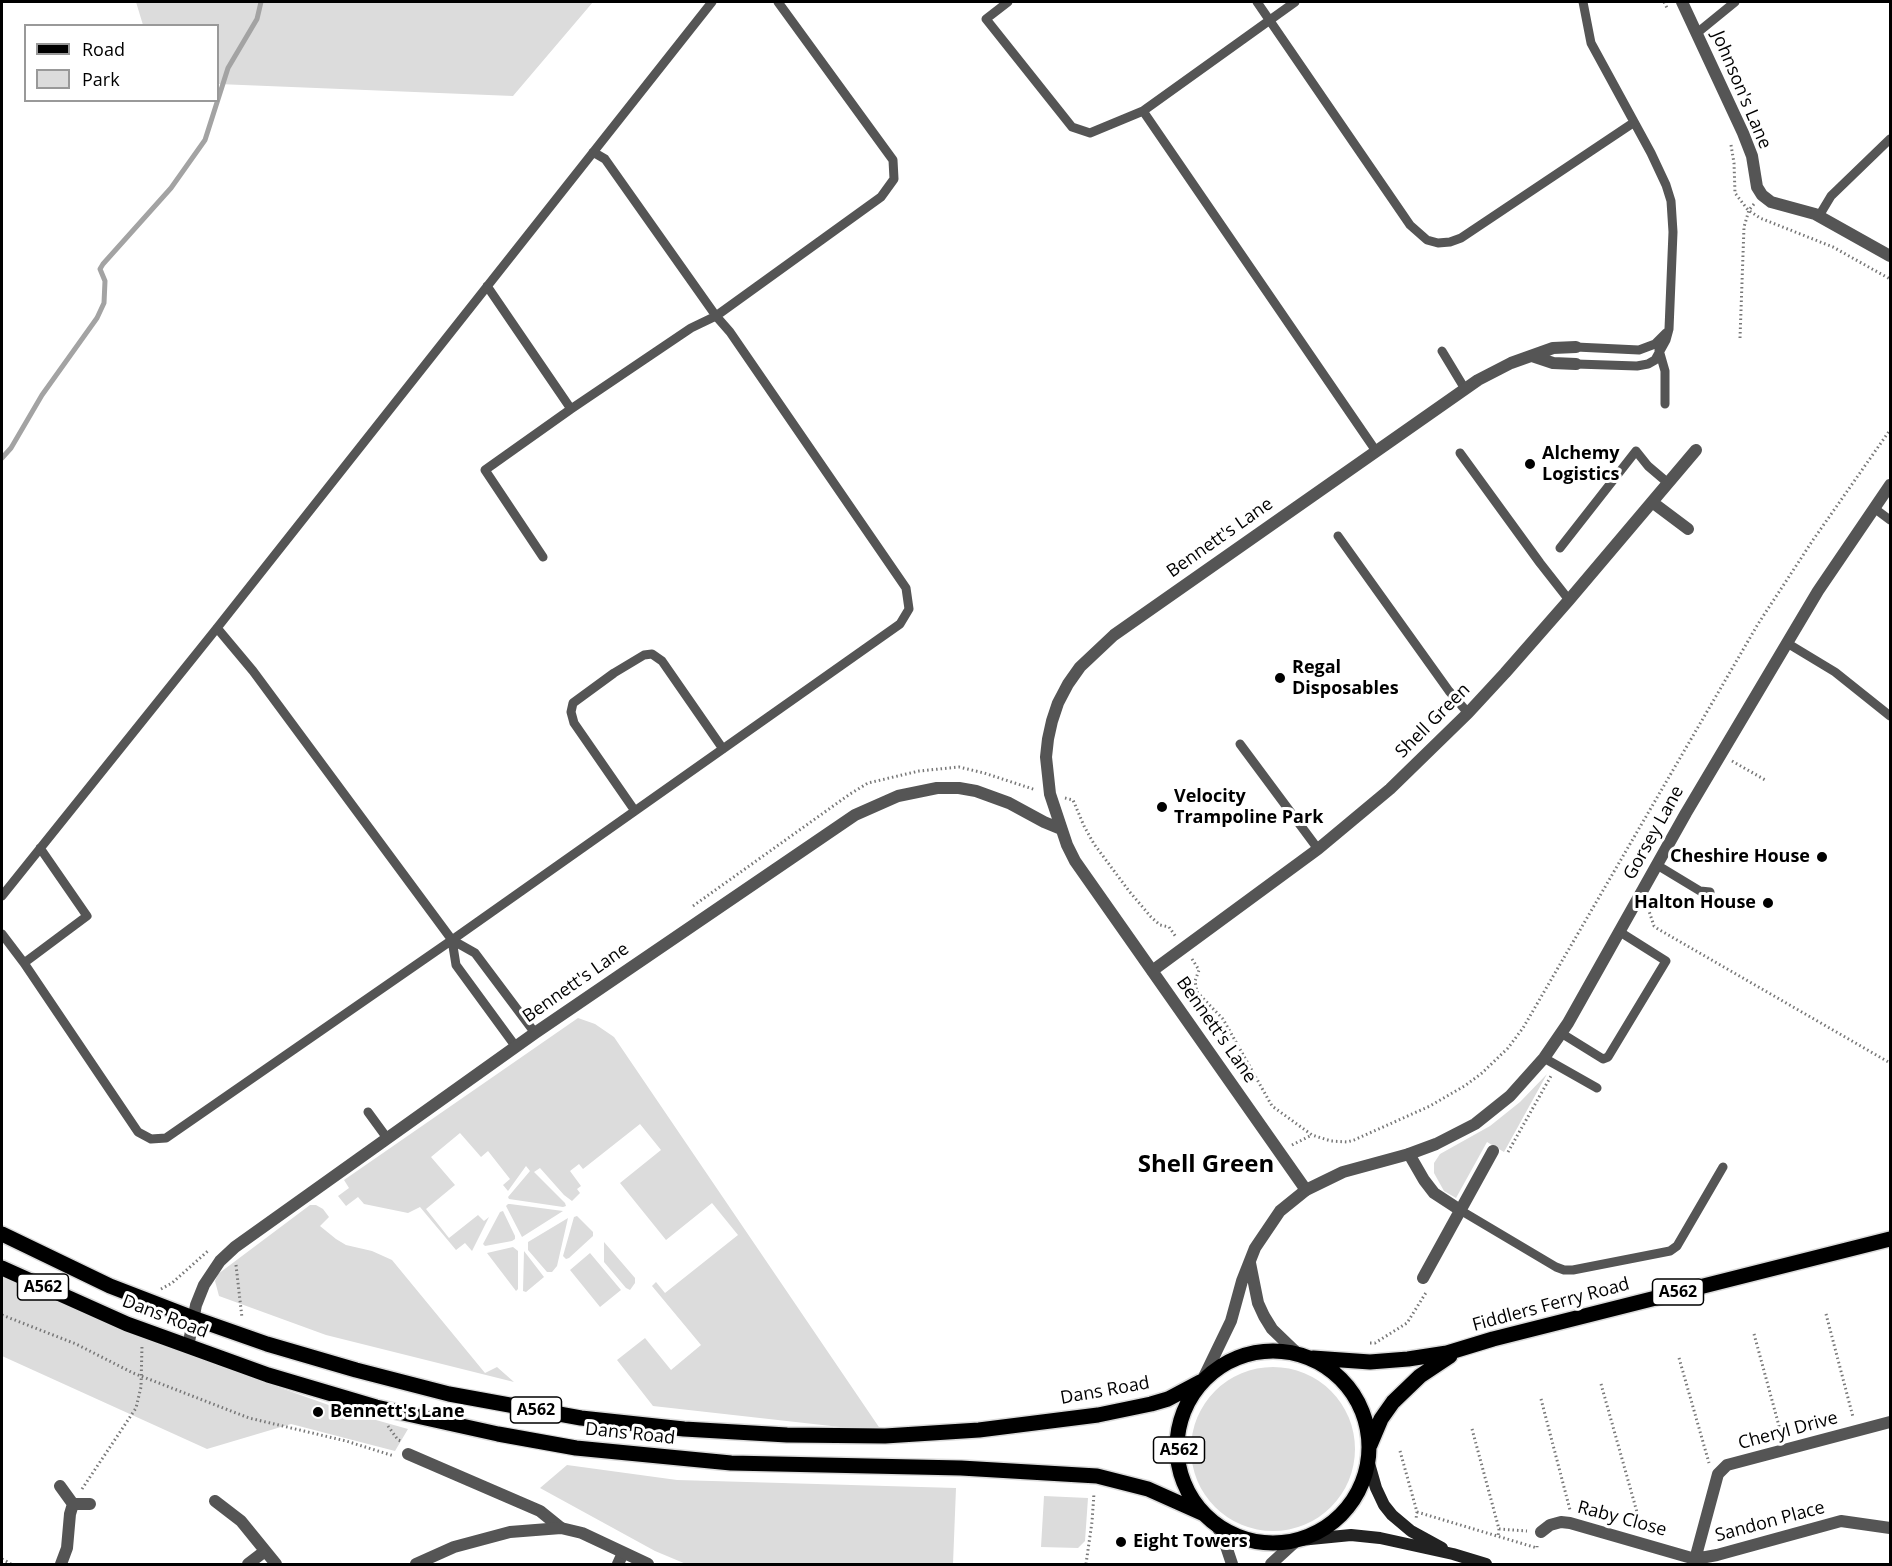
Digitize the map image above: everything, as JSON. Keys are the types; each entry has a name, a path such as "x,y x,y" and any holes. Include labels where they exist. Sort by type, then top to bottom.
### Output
{"main road":[{"name":"Dans Road","path":"2,1234 110,1286 193,1318 323,1360 448,1394 581,1418 696,1430 787,1436 885,1436 980,1430 1098,1415 1168,1399 1201,1382"},
{"name":"Fiddlers Ferry Road","path":"1303,1356 1370,1362 1408,1359 1466,1347 1890,1239"},
{"name":"Dans Road","path":"2,1268 130,1325 268,1375 376,1407 498,1434 576,1448 731,1463 962,1468 1097,1476 1148,1489 1175,1499 1210,1519"},
{"name":"Fiddlers Ferry Road","path":"1369,1454 1381,1419 1406,1389 1434,1365 1466,1347"},
{"name":"A562","path":"1276,1352 1303,1356 1335,1375 1353,1395 1364,1419 1369,1454 1359,1490 1346,1511 1326,1529 1298,1540 1271,1543 1244,1538 1210,1519 1187,1488 1181,1474 1179,1459 1180,1430 1184,1416 1201,1382 1229,1362 1254,1353 1276,1352"},
{"path":"1369,1454 1376,1488 1392,1515 1412,1531 1453,1554"},
{"path":"1298,1540 1350,1535 1367,1536 1453,1554 1486,1564"}],"street":[{"name":"Johnson's Lane","path":"1682,2 1743,134 1752,156 1757,187 1762,195 1771,202 1819,216 1890,256"},
{"name":"Bennett's Lane","path":"1306,1190 1075,861 1055,812 1047,776 1048,739 1058,703 1080,667 1114,635 1466,388 1492,372 1553,348 1576,347"},
{"path":"1532,356 1553,363 1576,364"},
{"name":"Shell Green","path":"1152,971 1318,849 1390,789 1468,712 1569,600 1696,450"},
{"name":"Gorsey Lane","path":"1201,1382 1227,1329 1255,1248 1271,1222 1286,1205 1306,1190 1343,1172 1408,1154 1446,1140 1474,1124 1510,1096 1544,1058 1561,1033 1721,753 1818,591 1890,485"},
{"path":"1652,502 1688,529"},
{"name":"Bennett's Lane","path":"188,1347 193,1318 204,1285 213,1269 226,1255 516,1047 827,833 876,804 919,790 937,788 976,791 1009,803 1061,829"},
{"path":"1423,1278 1493,1151"},
{"path":"1408,1154 1434,1192 1460,1210"},
{"path":"1250,1263 1258,1303 1264,1316 1272,1329 1303,1356"},
{"name":"Cheryl Drive","path":"1718,1474 1727,1465 1890,1422"},
{"path":"408,1454 540,1511 561,1528"},
{"path":"1694,1562 1718,1474"},
{"path":"60,1486 73,1504"},
{"path":"215,1502 241,1521 276,1564"},
{"path":"73,1504 90,1504"},
{"path":"61,1564 67,1548 73,1504"},
{"path":"1210,1519 1223,1537 1232,1564"},
{"name":"Sandon Place","path":"1694,1562 1841,1521 1890,1528"},
{"name":"Raby Close","path":"1540,1532 1550,1525 1561,1522 1570,1523 1646,1544 1694,1562"},
{"path":"416,1564 454,1547 510,1532 561,1528 582,1533 620,1559 648,1564"},
{"path":"1271,1564 1298,1540"},
{"path":"248,1564 265,1551"}],"lane":[{"path":"2,896 712,2"},
{"path":"543,557 485,470 691,328 716,315 881,197 894,179 893,160 778,2"},
{"path":"1008,2 986,20 1072,127 1090,133 1143,111 1295,2"},
{"path":"1257,2 1410,225 1427,240 1438,243 1461,238 1633,123"},
{"path":"1576,364 1636,366 1655,360 1658,348 1669,328 1673,232 1671,201 1652,153 1633,123 1591,43 1583,2"},
{"path":"1697,33 1735,2"},
{"path":"1143,111 1376,451"},
{"path":"1819,216 1831,195 1890,139"},
{"path":"2,934 138,1132 151,1139 166,1138 452,940 900,624 909,609 906,588 730,332 604,159 593,152"},
{"path":"487,286 571,409"},
{"name":"Bennett's Lane","path":"1576,347 1639,350 1658,348"},
{"path":"1658,348 1665,371 1665,404"},
{"path":"1442,351 1466,388"},
{"path":"1560,548 1635,451 1647,466 1668,483"},
{"path":"1460,453 1569,600"},
{"path":"1875,508 1890,520"},
{"path":"1338,536 1449,691 1468,712"},
{"path":"217,628 253,671 452,940 476,953 536,1033"},
{"path":"1787,643 1835,672 1890,716"},
{"path":"635,811 574,723 571,712 573,703 614,673 645,655 652,654 662,661 723,749"},
{"path":"1240,744 1318,849"},
{"path":"24,963 87,916 40,848"},
{"path":"1656,865 1700,891 1710,892"},
{"path":"1561,1033 1603,1059 1608,1057 1666,961 1620,932"},
{"path":"452,940 456,965 516,1047"},
{"path":"1544,1058 1597,1088"},
{"path":"368,1112 387,1138"},
{"path":"1460,1210 1556,1267 1573,1270 1670,1251 1677,1246 1723,1167"}],"path":[{"path":"1740,338 1743,243 1747,215"},
{"path":"1198,970 1195,981 1197,992 1223,1019 1272,1106 1312,1134 1330,1141 1347,1142 1394,1123 1466,1085 1495,1062 1524,1028 1758,624 1890,430"},
{"path":"1721,753 1767,781"},
{"path":"1073,800 1094,844 1129,891 1155,921 1169,927"},
{"path":"1637,901 1647,906 1654,926 1658,930 1890,1063"},
{"path":"1493,1151 1505,1157 1553,1073"},
{"path":"1279,1150 1312,1134"},
{"path":"236,1265 243,1323"},
{"path":"1370,1343 1375,1343 1407,1323 1428,1291 1423,1278"},
{"path":"1826,1314 1857,1431"},
{"path":"2,1315 76,1344 141,1376 249,1418 346,1441 404,1459 411,1444 398,1440 387,1424"},
{"path":"1754,1334 1785,1450"},
{"path":"73,1504 136,1408 139,1399 142,1343"},
{"path":"1679,1358 1710,1468 1718,1474"},
{"path":"1601,1384 1646,1544"},
{"path":"1541,1399 1570,1506 1570,1523"},
{"path":"1472,1429 1499,1529 1498,1536"},
{"path":"1400,1451 1417,1512 1415,1523"},
{"path":"1086,1564 1094,1492"},
{"path":"1417,1512 1537,1548"},
{"path":"1499,1529 1540,1532"},
{"path":"2,1559 11,1564"}],"green space":[{"path":"136,2 593,2 513,96 219,84 219,24 143,24"},
{"path":"578,1018 595,1024 614,1037 885,1436 858,1429 653,1406 617,1360 645,1338 671,1370 701,1345 652,1286 656,1282 665,1293 738,1235 712,1203 666,1240 620,1183 661,1150 640,1124 583,1169 579,1164 570,1171 581,1186 577,1189 580,1193 572,1201 540,1168 534,1172 565,1203 566,1206 563,1207 509,1199 508,1197 530,1171 526,1166 508,1191 503,1185 510,1179 488,1151 481,1157 460,1133 431,1157 455,1185 426,1209 449,1238 478,1215 484,1221 489,1217 472,1251 465,1243 456,1250 420,1207 408,1213 364,1204 358,1197 346,1206 338,1196 349,1188 344,1180"},
{"path":"1547,1074 1504,1152 1487,1142 1456,1198 1444,1191 1434,1173 1434,1163 1440,1154 1490,1126 1520,1102"},
{"path":"508,1204 563,1211 522,1237 506,1206"},
{"path":"310,1205 323,1209 329,1217 320,1226 336,1239 346,1245 372,1251 392,1260 485,1373 497,1367 514,1382 326,1335 219,1296 215,1281 218,1274"},
{"path":"503,1211 515,1239 485,1246 483,1244 500,1212"},
{"path":"577,1216 593,1232 593,1236 566,1259 563,1256 574,1217"},
{"path":"568,1218 557,1266 552,1272 547,1272 528,1250 528,1242"},
{"path":"604,1242 635,1278 635,1283 630,1290 604,1262"},
{"path":"513,1247 518,1251 518,1289 516,1291 487,1253"},
{"path":"524,1251 544,1277 526,1292 523,1291"},
{"path":"590,1253 621,1290 600,1307 570,1270"},
{"path":"2,1273 264,1382 351,1413 408,1429 395,1451 291,1424 207,1449 2,1356"},
{"path":"1273,1367 1304,1374 1331,1391 1348,1418 1355,1449 1348,1480 1331,1507 1304,1524 1273,1531 1242,1524 1215,1507 1198,1480 1191,1449 1198,1418 1215,1391 1242,1374"},
{"path":"567,1465 677,1480 956,1488 953,1564 686,1564 655,1551 540,1488"},
{"path":"1044,1496 1088,1498 1085,1541 1078,1548 1041,1547"}],"waterway":[{"path":"219,96 228,68 257,19 261,2"},
{"path":"2,458 11,448 42,395 97,318 104,303 105,281 100,269 103,264 171,188 205,140 217,102"}],"place":[{"name":"Alchemy Logistics","path":"1530,464"},
{"name":"Regal Disposables","path":"1280,678"},
{"name":"Velocity Trampoline Park","path":"1162,807"},
{"name":"Cheshire House","path":"1822,857"},
{"name":"Halton House","path":"1768,903"},
{"name":"Bennett's Lane","path":"318,1412"},
{"name":"Eight Towers","path":"1121,1542"}],"district":[{"name":"Shell Green","path":"1206,1165"}]}
